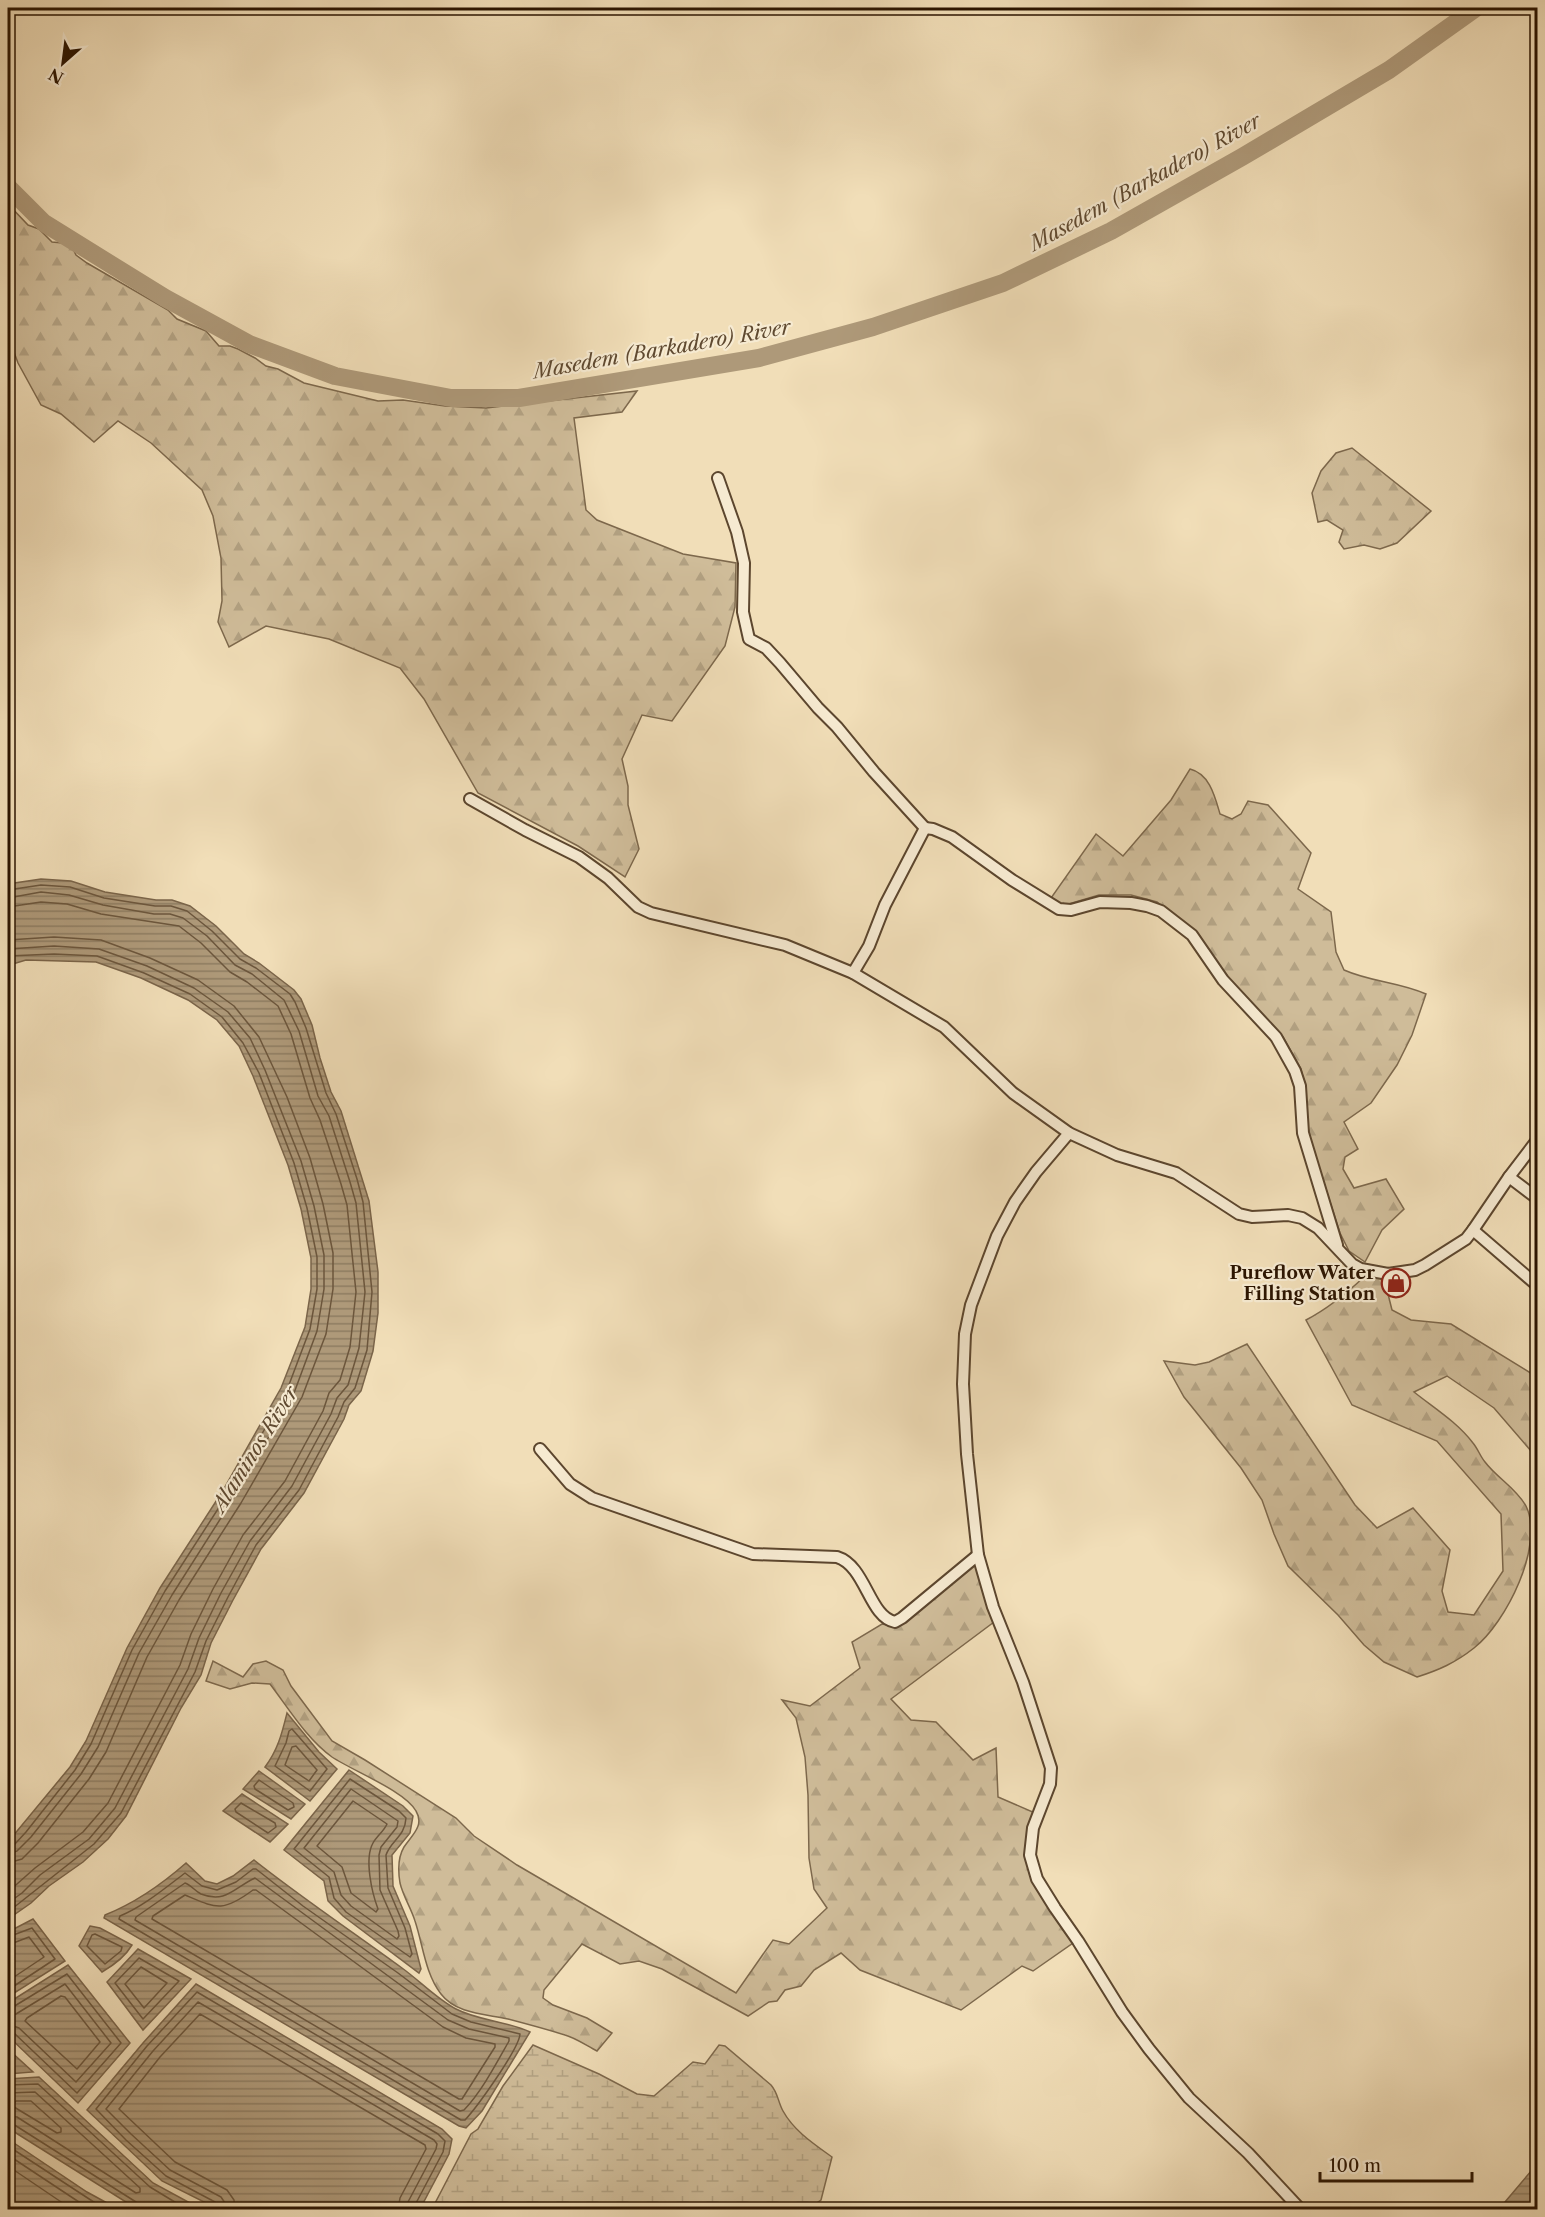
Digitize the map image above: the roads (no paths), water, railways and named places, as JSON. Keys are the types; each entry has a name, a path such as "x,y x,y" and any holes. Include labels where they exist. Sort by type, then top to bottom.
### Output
{"street":[{"path":"718,478 738,532 744,563 744,612 749,639 766,648 780,663 925,828 952,837 963,847 1059,909 1071,910 1100,902 1131,903 1161,911 1192,935 1222,980 1276,1037 1295,1071 1300,1086 1303,1133 1338,1248"},
{"path":"470,799 509,822 579,857 608,878 638,907 651,913 785,945 853,973 944,1027 1013,1093 1069,1133 1117,1155 1176,1173 1239,1214 1252,1217 1288,1215 1302,1218 1318,1228 1352,1264 1361,1269 1380,1274 1415,1270 1466,1239 1538,1139"},
{"path":"853,973 869,946 885,905 925,828"},
{"path":"1069,1133 1036,1172 1015,1202 997,1236 969,1315 965,1334 963,1384 967,1454 978,1555 993,1607 1023,1682 1051,1768 1050,1784 1030,1839 1030,1855 1037,1879 1122,2012 1167,2073 1189,2098 1248,2153 1301,2210"},
{"path":"1509,1177 1538,1199"},
{"path":"1473,1230 1538,1286"},
{"path":"540,1449 570,1484 592,1498 753,1554 844,1559 856,1572 882,1615 889,1621 895,1622 902,1618 978,1555"}],"water":[{"path":"8,178 44,223 8,192"},
{"name":"Alaminos River","path":"41,879 71,881 105,892 156,900 172,900 190,906 216,926 244,954 294,990 301,999 312,1025 331,1092 341,1111 369,1201 378,1272 378,1313 373,1351 361,1391 349,1405 344,1419 304,1493 261,1549 211,1643 201,1675 181,1708 126,1816 108,1839 83,1862 8,1919 8,1842 70,1767 86,1741 127,1648 160,1588 222,1492 281,1388 305,1327 311,1289 311,1258 301,1209 288,1165 239,1046 217,1020 188,1000 141,978 96,962 26,960 13,964 8,961 8,884"},
{"path":"287,1713 319,1752 337,1769 310,1801 265,1767 276,1748"},
{"path":"349,1770 403,1806 413,1816 410,1833 392,1855 393,1886 410,1926 421,1969 419,1973 343,1916 328,1901 324,1881 284,1850"},
{"path":"259,1771 305,1804 291,1819 243,1789"},
{"path":"242,1794 288,1824 270,1842 223,1811"},
{"path":"254,1860 449,2005 474,2016 530,2032 482,2111 466,2128 104,1918 105,1915 147,1893 186,1863 205,1881 217,1884 233,1876"},
{"path":"33,1919 65,1961 8,1997 8,1932"},
{"path":"90,1926 100,1928 132,1945 119,1960 102,1972 79,1946"},
{"path":"138,1949 191,1979 143,2030 107,1982"},
{"path":"68,1965 130,2043 78,2103 8,2036 8,2003"},
{"path":"196,1984 442,2129 452,2139 449,2154 420,2209 218,2209 162,2181 87,2110"},
{"path":"8,2049 33,2072 8,2074"},
{"path":"39,2077 153,2183 201,2209 137,2209 8,2128 8,2079"},
{"path":"8,2139 87,2192 118,2209 8,2209"},
{"path":"1537,2164 1537,2209 1507,2209 1505,2202"}],"waterway":[{"name":"Masedem (Barkadero) River","path":"8,187 44,223 165,298 249,344 335,376 451,398 519,398 759,358 873,327 1003,283 1111,231 1242,157 1389,70 1476,8"}],"place":[{"name":"Pureflow Water Filling Station","path":"1396,1283"}]}
